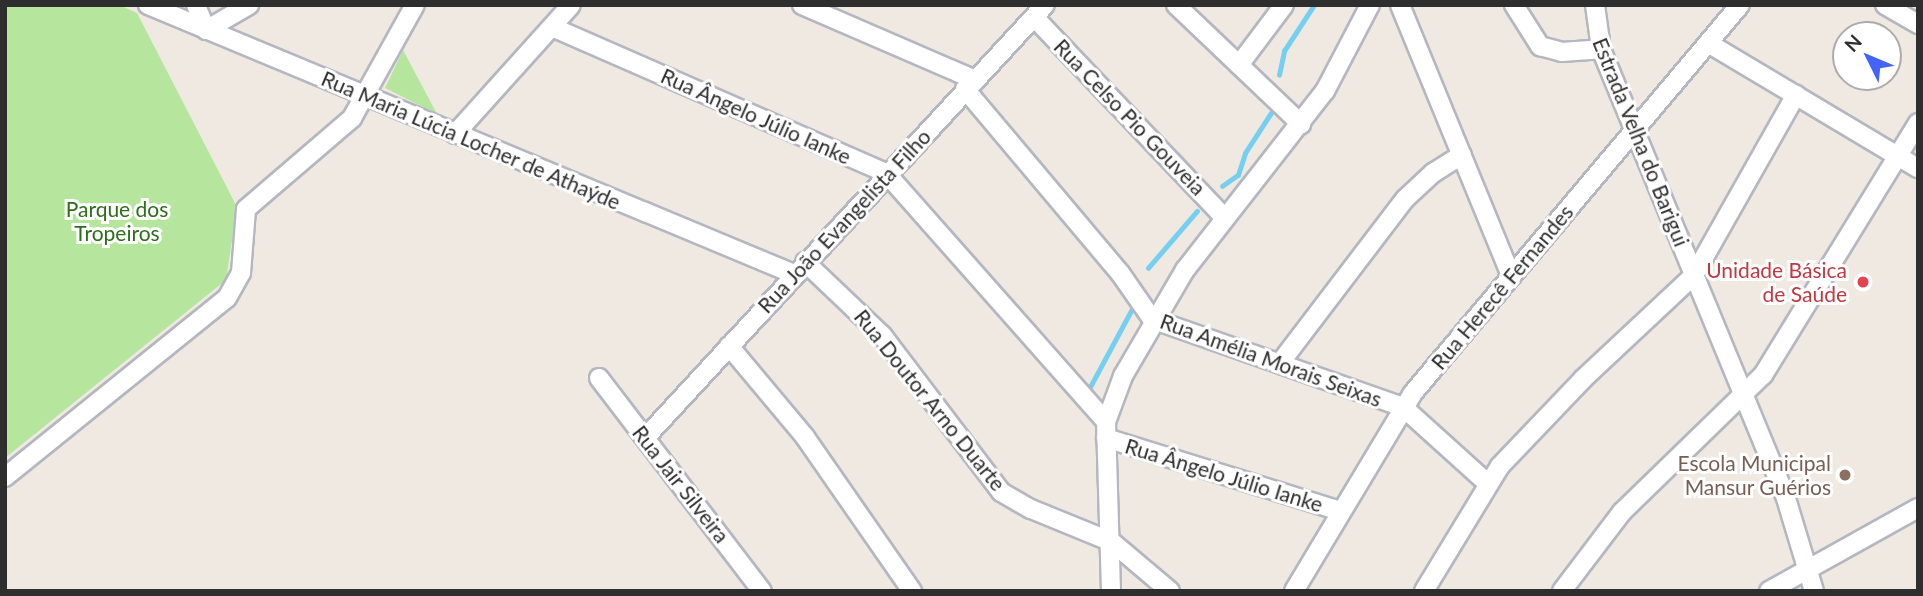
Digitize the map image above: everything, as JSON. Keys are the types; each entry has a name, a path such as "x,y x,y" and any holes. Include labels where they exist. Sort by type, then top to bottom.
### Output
{"street":[{"name":"Rua Maria Lúcia Locher de Athaýde","path":"148,5 455,134 800,268"},
{"path":"196,5 206,30 249,5"},
{"path":"5,477 227,298 241,273 246,209 342,129 365,96 415,5"},
{"path":"455,134 571,5"},
{"name":"Rua Amélia Morais Seixas","path":"802,5 970,84 1120,274 1152,319 1403,407 1487,483"},
{"path":"1176,5 1301,124"},
{"path":"1238,65 1284,5"},
{"path":"1111,591 1112,542 1106,430 1123,376 1152,319 1225,218 1301,124 1336,75 1370,5"},
{"path":"1400,5 1511,276"},
{"path":"1514,5 1540,46 1562,52 1601,49"},
{"name":"Rua Herecê Fernandes","path":"1294,591 1403,407 1740,5"},
{"path":"1885,5 1918,24"},
{"name":"Estrada Velha do Barigui","path":"1595,7 1601,49 1788,505 1814,591"},
{"name":"Rua João Evangelista Filho","path":"645,438 886,173 1040,11"},
{"name":"Rua Celso Pio Gouveia","path":"1040,11 1225,218"},
{"name":"Rua Ângelo Júlio Ianke","path":"552,27 886,173 1106,430 1341,511"},
{"path":"1708,43 1918,168"},
{"path":"1424,591 1487,483 1545,417 1694,275 1796,95"},
{"path":"1562,591 1622,512 1744,396 1770,365 1918,123"},
{"path":"1280,363 1405,199 1433,173 1462,155"},
{"name":"Rua Doutor Arno Duarte","path":"800,268 882,335 1001,492 1031,509 1112,542 1170,591"},
{"path":"729,346 812,447 912,591"},
{"name":"Rua Jair Silveira","path":"599,378 758,589"},
{"path":"1769,591 1918,508"}],"green space":[{"name":"Parque dos Tropeiros","path":"5,5 119,5 137,13 237,207 226,280 5,458"},
{"path":"403,50 437,114 385,88"}],"waterway":[{"path":"1279,75 1284,51 1314,5"},
{"path":"1222,186 1238,175 1245,153 1271,113"},
{"path":"1148,268 1197,211"},
{"path":"1090,387 1133,307"}],"place":[{"name":"Unidade Básica de Saúde","path":"1863,282"},
{"name":"Escola Municipal Mansur Guérios","path":"1845,475"}]}
